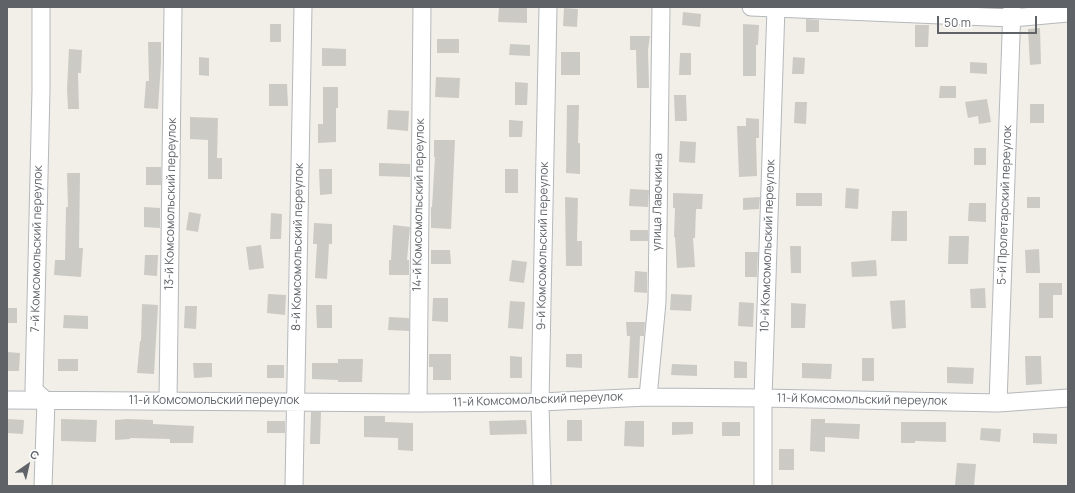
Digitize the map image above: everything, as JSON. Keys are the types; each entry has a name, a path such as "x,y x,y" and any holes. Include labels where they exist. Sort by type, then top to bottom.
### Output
{"street":[{"name":"7-й Комсомольский переулок","path":"41,7 41,90 34,390 46,401"},
{"name":"13-й Комсомольский переулок","path":"168,401 173,7"},
{"name":"8-й Комсомольский переулок","path":"294,486 303,7"},
{"name":"14-й Комсомольский переулок","path":"418,403 422,7"},
{"name":"9-й Комсомольский переулок","path":"542,486 540,402 548,7"},
{"name":"улица Лавочкина","path":"648,397 657,302 661,7"},
{"path":"751,7 1068,13"},
{"name":"10-й Комсомольский переулок","path":"763,486 763,398 776,7"},
{"name":"5-й Пролетарский переулок","path":"998,403 1012,12"},
{"name":"11-й Комсомольский переулок","path":"7,400 418,403 540,402 648,397 998,403 1068,398"},
{"path":"43,486 46,401"}],"building":[{"path":"499,7 527,7 527,23 498,22"},
{"path":"564,8 578,9 577,27 563,26"},
{"path":"683,12 701,14 700,27 682,25"},
{"path":"806,19 819,20 819,32 806,32"},
{"path":"270,24 281,24 281,42 270,42"},
{"path":"743,24 759,25 758,45 756,45 756,76 743,76"},
{"path":"915,25 929,25 928,47 915,47"},
{"path":"1040,28 1041,64 1030,65 1028,29"},
{"path":"630,36 650,36 648,50 649,88 637,88 636,50 630,50"},
{"path":"437,39 459,39 459,53 437,53"},
{"path":"148,42 161,42 158,109 144,108 146,81 149,81"},
{"path":"510,44 530,45 530,56 509,55"},
{"path":"322,48 346,49 346,66 322,66"},
{"path":"69,49 82,50 81,73 78,73 79,109 68,109 67,89"},
{"path":"561,52 580,52 580,75 561,75"},
{"path":"680,53 691,53 691,75 679,75"},
{"path":"199,57 209,58 209,76 199,75"},
{"path":"793,57 805,58 804,74 792,74"},
{"path":"970,62 987,63 987,74 970,73"},
{"path":"436,77 460,78 459,98 435,97"},
{"path":"515,82 528,83 527,105 515,105"},
{"path":"269,84 287,84 288,106 269,106"},
{"path":"940,86 956,86 956,98 939,98"},
{"path":"323,87 338,87 338,108 336,108 336,142 318,143 318,124 323,124"},
{"path":"674,95 686,95 687,121 675,121"},
{"path":"987,99 991,122 979,124 978,116 968,118 965,102"},
{"path":"795,102 807,102 806,124 794,123"},
{"path":"1030,104 1044,104 1044,123 1030,123"},
{"path":"567,105 579,105 578,143 580,143 580,174 566,173"},
{"path":"388,110 409,111 408,131 387,129"},
{"path":"190,117 218,118 217,158 222,158 222,179 208,179 208,140 190,139"},
{"path":"746,118 759,119 759,138 756,138 757,176 739,177 737,126 746,126"},
{"path":"509,120 523,121 522,137 509,137"},
{"path":"434,140 455,140 451,229 431,228 435,157"},
{"path":"680,141 696,142 695,163 679,162"},
{"path":"974,148 986,148 986,165 974,165"},
{"path":"379,163 410,164 410,177 379,176"},
{"path":"146,167 161,167 161,185 146,185"},
{"path":"319,169 332,169 332,194 320,195"},
{"path":"505,169 518,169 518,193 505,193"},
{"path":"67,173 80,173 79,248 83,248 81,277 54,275 55,260 65,260 66,207 68,207"},
{"path":"846,188 859,189 858,209 845,208"},
{"path":"630,189 649,190 648,207 629,206"},
{"path":"673,193 703,194 702,209 696,209 695,238 693,238 695,267 677,268 674,237 675,208 673,208"},
{"path":"796,193 822,193 822,206 796,206"},
{"path":"565,197 578,198 577,241 582,241 582,266 566,266"},
{"path":"760,197 759,209 743,210 743,198"},
{"path":"1027,197 1040,197 1040,208 1027,208"},
{"path":"969,203 986,203 986,222 968,221"},
{"path":"144,207 160,208 160,228 144,227"},
{"path":"892,211 907,211 907,241 891,241"},
{"path":"189,212 201,214 198,232 186,230"},
{"path":"271,213 282,214 281,239 270,239"},
{"path":"314,223 332,224 332,244 329,244 327,279 315,278 317,244 313,244"},
{"path":"393,225 410,227 407,260 409,260 409,275 389,275"},
{"path":"630,230 648,230 648,241 630,241"},
{"path":"949,236 969,236 968,264 948,264"},
{"path":"261,245 264,268 249,270 246,247"},
{"path":"790,246 801,246 801,273 791,273"},
{"path":"1039,249 1040,273 1026,273 1025,250"},
{"path":"431,250 450,250 451,264 431,264"},
{"path":"745,252 758,252 757,277 745,277"},
{"path":"145,255 158,255 157,276 144,275"},
{"path":"512,260 527,262 524,283 509,281"},
{"path":"876,260 877,276 852,277 851,262"},
{"path":"635,271 647,272 647,293 634,292"},
{"path":"1039,283 1062,283 1062,295 1053,295 1053,318 1039,318"},
{"path":"985,288 986,308 971,308 970,289"},
{"path":"268,294 286,295 285,315 267,313"},
{"path":"671,294 692,295 691,311 670,310"},
{"path":"433,298 448,298 448,322 432,321"},
{"path":"905,300 906,328 892,329 890,301"},
{"path":"510,301 525,302 523,329 508,328"},
{"path":"739,302 754,303 753,327 738,326"},
{"path":"791,303 806,304 805,328 791,328"},
{"path":"142,304 158,305 154,374 137,373 141,341"},
{"path":"316,305 332,305 332,328 317,328"},
{"path":"185,306 197,306 196,329 184,328"},
{"path":"7,308 17,308 17,323 7,323"},
{"path":"64,315 88,316 88,329 63,328"},
{"path":"389,317 409,318 409,331 388,330"},
{"path":"626,322 645,322 644,336 640,336 638,378 628,378 630,336 627,336"},
{"path":"7,352 20,353 19,371 7,371"},
{"path":"429,354 451,354 451,380 433,380 433,367 429,367"},
{"path":"566,354 582,354 582,368 566,367"},
{"path":"510,356 522,357 522,378 510,378"},
{"path":"1025,356 1041,356 1042,384 1026,385"},
{"path":"862,358 874,358 874,381 862,381"},
{"path":"58,359 78,359 78,371 58,371"},
{"path":"338,359 363,359 362,382 338,382 338,380 312,379 312,363 338,363"},
{"path":"734,361 747,362 747,378 734,378"},
{"path":"193,363 212,363 212,377 194,378"},
{"path":"802,363 832,364 831,379 802,378"},
{"path":"672,364 697,365 697,376 671,375"},
{"path":"267,365 284,365 284,378 267,378"},
{"path":"947,367 974,368 973,384 947,383"},
{"path":"311,412 321,412 320,444 310,444"},
{"path":"364,416 385,416 385,422 413,423 413,451 398,450 398,438 364,437"},
{"path":"7,419 24,420 23,434 7,433"},
{"path":"61,419 97,420 96,442 61,441"},
{"path":"811,419 825,419 825,423 860,424 859,439 825,437 825,452 810,451"},
{"path":"115,420 153,420 153,424 194,426 193,443 170,443 170,439 130,438 115,440"},
{"path":"526,420 527,434 490,435 489,421"},
{"path":"567,420 582,420 582,441 567,441"},
{"path":"267,421 285,421 285,433 267,433"},
{"path":"625,421 644,421 644,447 624,446"},
{"path":"672,422 693,422 693,434 672,435"},
{"path":"722,422 740,422 740,436 722,436"},
{"path":"901,422 946,422 946,442 915,441 915,443 901,443"},
{"path":"981,428 1001,429 1000,442 980,440"},
{"path":"1033,433 1057,434 1057,444 1033,443"},
{"path":"779,449 794,449 794,470 779,470"},
{"path":"957,463 976,464 974,486 955,485"}]}
